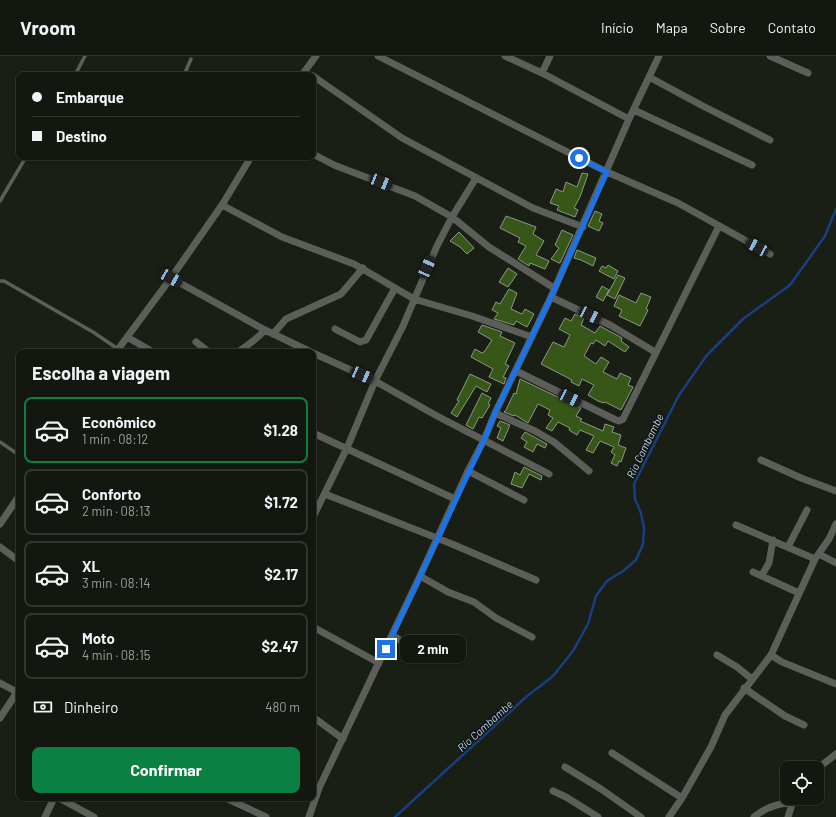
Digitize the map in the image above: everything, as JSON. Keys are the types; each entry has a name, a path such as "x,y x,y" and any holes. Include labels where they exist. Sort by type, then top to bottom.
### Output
{"street":[{"path":"309,72 316,56"},
{"path":"378,56 607,172 678,203 770,254"},
{"path":"505,56 542,73 629,119"},
{"path":"542,73 550,56"},
{"path":"316,785 343,739 468,471 484,440 495,413 551,297 629,119 659,56"},
{"path":"770,56 808,73"},
{"path":"649,77 770,140"},
{"path":"316,79 402,138 533,208 583,226"},
{"path":"634,110 752,165"},
{"path":"316,156 334,165 415,196 452,217 489,247 554,288"},
{"path":"118,349 171,278 222,205 248,160"},
{"path":"316,511 347,448 375,381 403,326 437,246 452,217 476,178"},
{"path":"222,205 282,237 363,268 414,299 472,316 532,337"},
{"path":"516,370 619,421 623,419 719,226"},
{"path":"273,334 286,319 341,294 363,268"},
{"path":"171,278 265,330 306,349"},
{"path":"335,329 360,342 366,340 395,288"},
{"path":"551,297 610,325 655,352"},
{"path":"241,349 248,343 258,338 265,330"},
{"path":"127,338 147,349"},
{"path":"196,342 205,349"},
{"path":"316,354 375,381 432,413 549,474"},
{"path":"495,413 535,431 554,442 589,471"},
{"path":"316,434 455,499"},
{"path":"761,460 836,491"},
{"path":"468,471 524,500"},
{"path":"325,494 536,580"},
{"path":"0,524 16,500"},
{"path":"788,547 807,510"},
{"path":"668,817 682,798 711,746 725,715 744,688 771,655 799,592 817,556 829,539 836,524"},
{"path":"736,525 788,547 836,563"},
{"path":"762,576 769,563 773,540"},
{"path":"0,547 16,559"},
{"path":"753,572 799,592"},
{"path":"420,576 448,592 474,602 496,618 532,637"},
{"path":"316,629 379,663"},
{"path":"392,635 409,646"},
{"path":"717,655 737,667 752,679"},
{"path":"771,655 782,662 836,684"},
{"path":"0,683 16,690"},
{"path":"744,688 785,716 804,725"},
{"path":"0,718 16,694"},
{"path":"316,719 343,739"},
{"path":"612,753 682,798"},
{"path":"824,763 836,754"},
{"path":"565,767 601,789 641,817"},
{"path":"553,791 566,797 598,817"},
{"path":"45,817 53,801"},
{"path":"65,801 94,817"},
{"path":"232,801 266,817"},
{"path":"309,817 312,801"},
{"path":"754,817 774,805 780,803"},
{"path":"788,817 792,805"}],"lane":[{"path":"77,72 85,56"},
{"path":"185,72 191,59"},
{"path":"0,201 24,160"},
{"path":"0,281 4,281 18,288 93,332 116,349"},
{"path":"0,442 16,453"}],"building":[{"path":"582,173 588,174 580,197 574,208 578,210 575,217 557,210 559,206 550,203 556,189 563,192 566,182 577,187"},
{"path":"595,211 602,214 599,221 603,223 599,231 588,226"},
{"path":"506,216 536,227 533,234 544,241 536,255 549,261 545,269 530,263 529,266 518,259 526,246 518,242 520,238 500,228"},
{"path":"562,230 573,235 559,263 551,259 559,248 555,245"},
{"path":"459,232 474,248 467,254 460,247 450,241"},
{"path":"577,250 596,258 593,266 574,258"},
{"path":"608,265 618,271 614,279 599,271 602,266 606,268"},
{"path":"508,268 517,274 508,287 499,282"},
{"path":"618,275 625,278 615,299 607,295"},
{"path":"602,286 609,290 603,301 596,297"},
{"path":"509,289 517,293 511,309 522,314 525,309 534,314 527,327 516,321 514,325 494,319 498,313 492,310 496,302 500,304"},
{"path":"641,293 651,297 646,309 648,310 640,326 619,316 622,310 614,306 619,295 636,303"},
{"path":"575,314 584,318 581,325 595,333 600,326 622,338 621,341 629,347 625,352 608,341 605,346 596,340 593,344 591,343 584,356 596,364 601,357 609,362 603,372 617,379 620,373 631,378 628,385 633,387 621,410 605,402 598,401 588,395 594,385 582,379 579,386 571,382 572,380 541,364 553,342 564,347 570,335 559,329 565,318 571,321"},
{"path":"482,325 502,332 500,336 515,343 505,364 509,366 503,377 506,378 504,384 489,377 493,369 471,357 475,349 482,353 484,352 492,340 478,332"},
{"path":"470,374 491,384 487,392 476,386 457,417 451,413 459,401 457,400"},
{"path":"520,379 581,408 576,416 582,419 580,421 603,431 605,424 614,427 612,432 621,435 618,445 626,448 621,462 619,461 617,466 611,463 615,455 611,452 614,447 600,441 593,453 586,450 594,436 580,430 577,435 569,430 570,428 558,422 552,431 546,428 553,418 548,415 550,410 538,404 528,423 515,415 514,416 504,412 514,393 516,394"},
{"path":"482,393 491,398 488,404 490,405 482,418 479,417 473,429 466,425"},
{"path":"500,421 510,425 503,441 497,438 501,428 497,426"},
{"path":"525,432 547,444 545,448 537,444 533,452 524,447 527,442 521,438"},
{"path":"524,467 542,476 541,480 529,474 522,488 511,484 515,472 520,475"}],"waterway":[{"name":"Rio Cambambe","path":"395,817 526,697 553,676 573,651 588,624 596,596 607,581 623,571 636,560 643,544 644,528 641,513 635,499 634,484 679,395 707,355 743,319 790,285 825,236 836,209"}],"route":[{"path":"386,649 468,471 484,440 495,413 551,297 607,172 579,158"}]}
